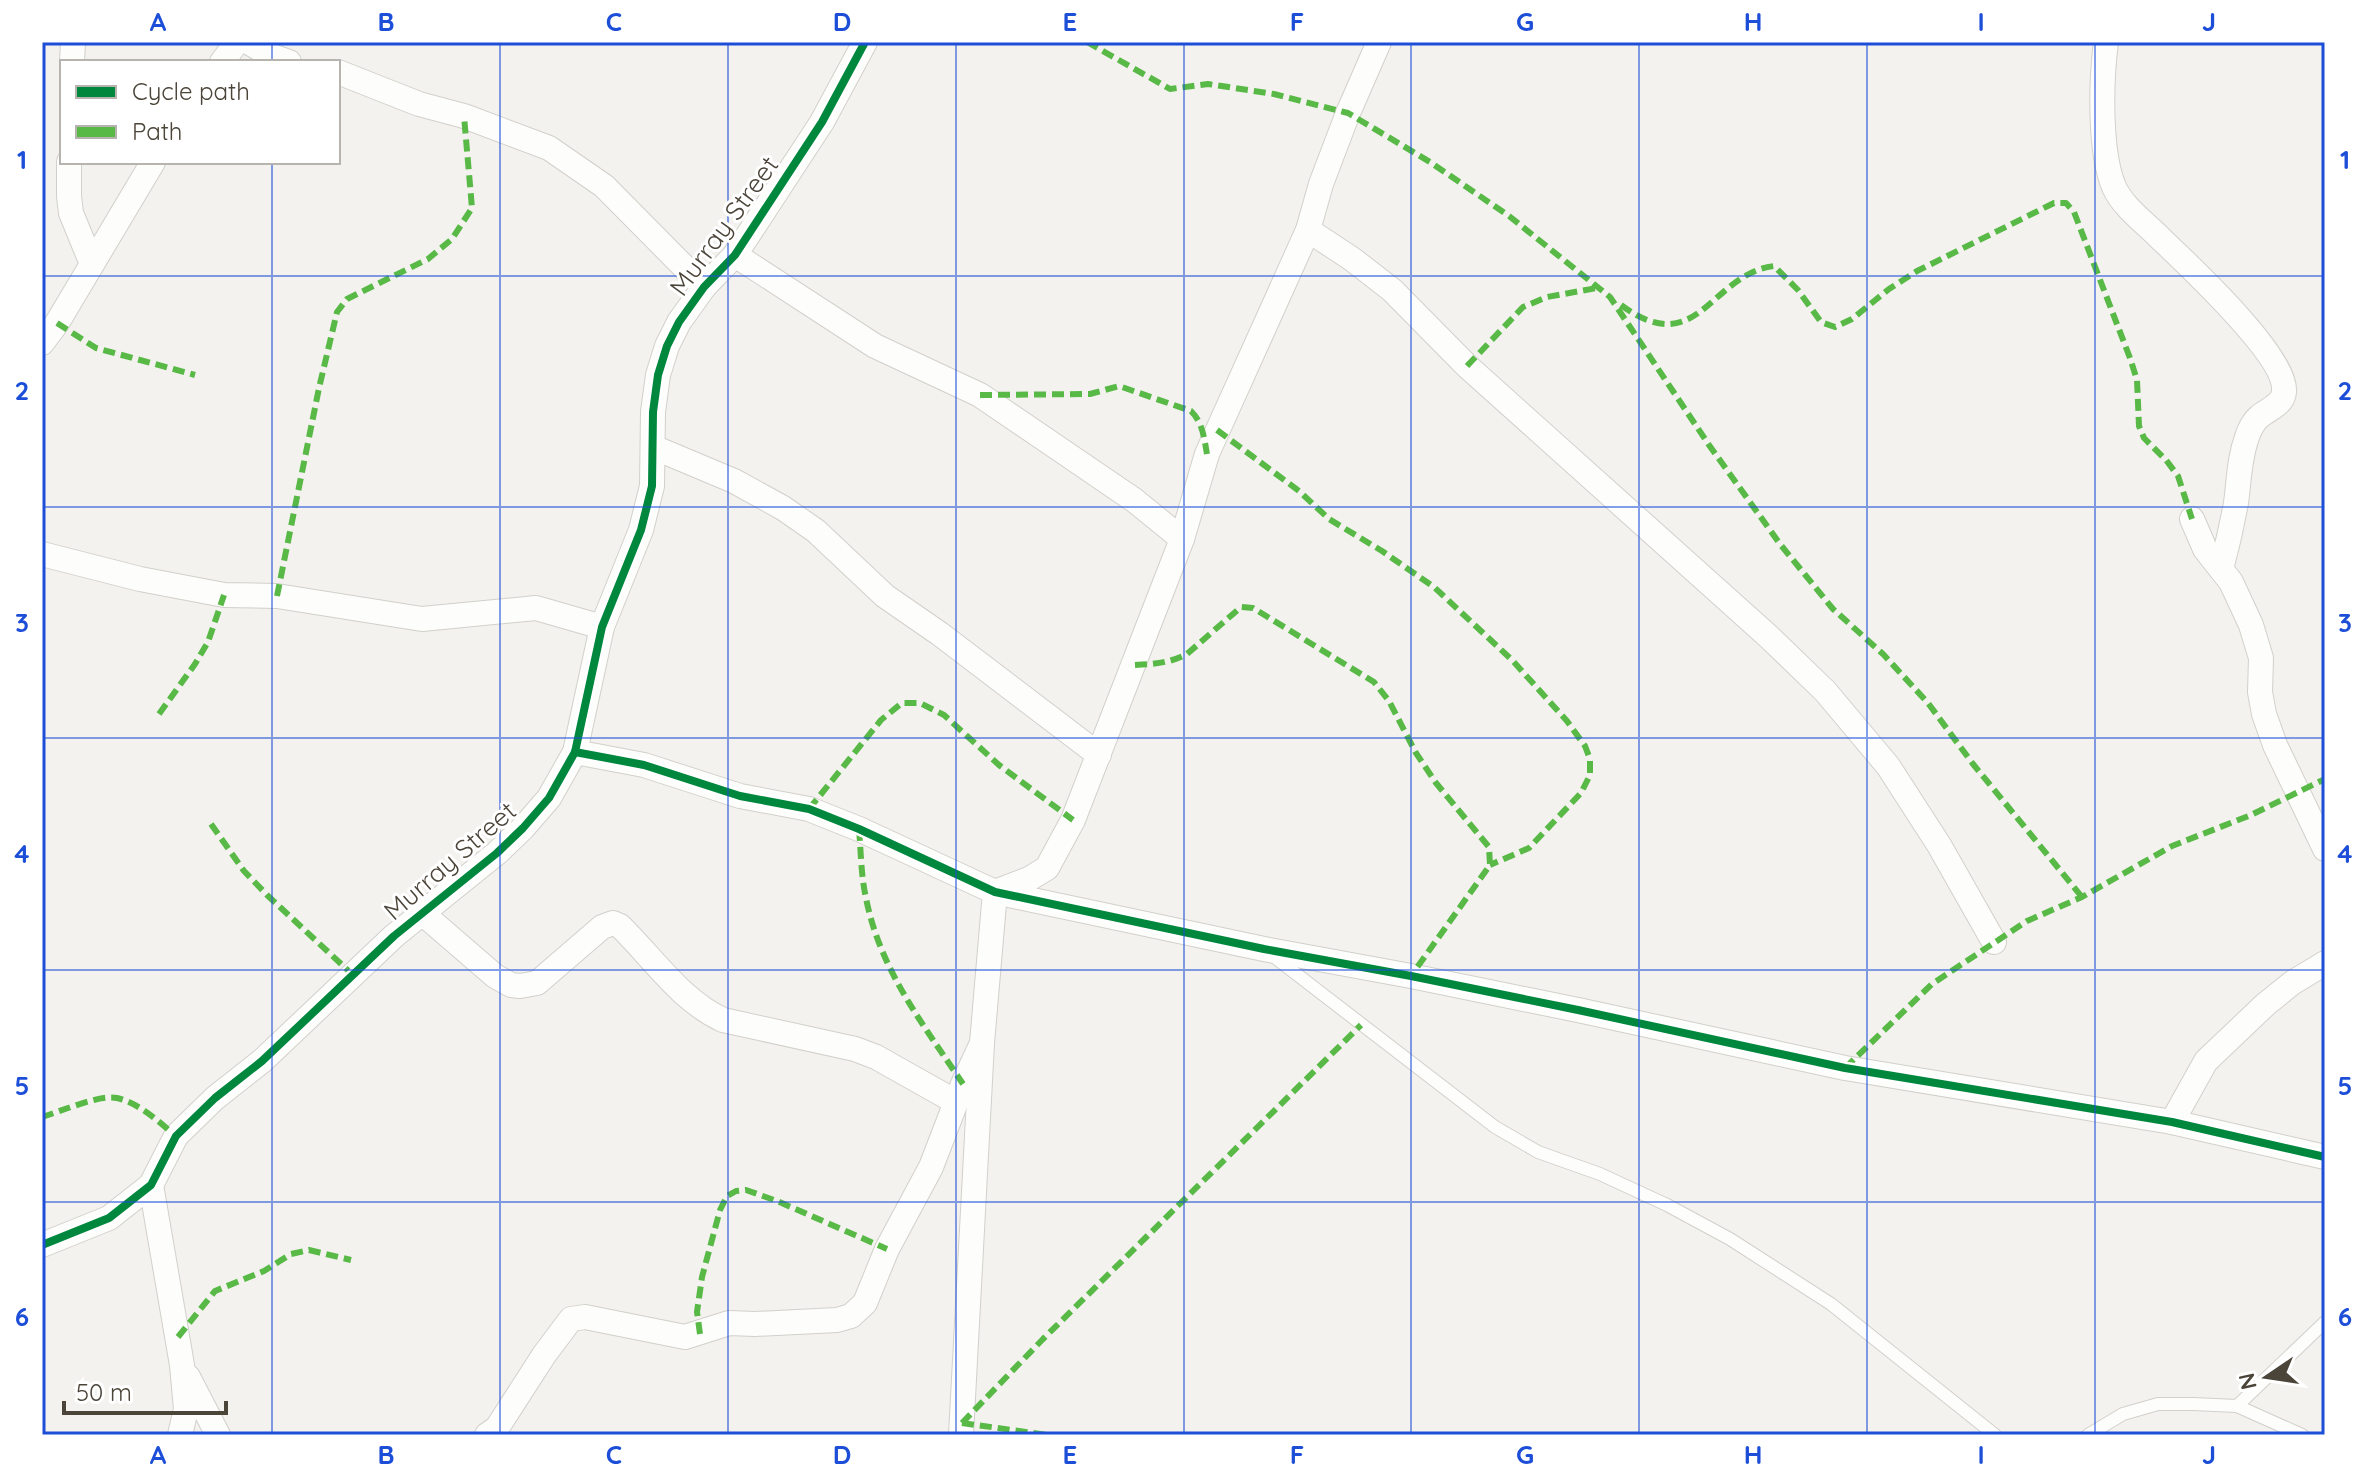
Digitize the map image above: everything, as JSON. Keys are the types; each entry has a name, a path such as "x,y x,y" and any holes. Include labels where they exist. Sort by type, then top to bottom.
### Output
{"street":[{"path":"224,60 237,42"},
{"path":"248,42 283,60"},
{"name":"Murray Street","path":"42,1245 109,1218 151,1185 176,1136 215,1098 262,1061 394,936 497,853 549,798 575,752 602,627 641,530 652,486 658,375 667,346 679,322 704,287 735,255 822,122 865,42"},
{"path":"995,892 1029,879 1047,868 1073,820 1182,539 1207,454 1308,230 1321,184 1379,42"},
{"path":"2106,42 2101,81 2108,167 2115,189 2131,211 2209,285 2238,318 2263,347 2283,381 2285,394 2279,403 2258,418 2247,434 2230,535 2221,569"},
{"path":"340,73 419,104 464,116 549,148 604,186 704,287"},
{"path":"69,164 71,213 92,264"},
{"path":"42,343 152,164"},
{"path":"1308,230 1392,290 1467,366 1825,691 1888,766 1939,845 1994,942"},
{"path":"735,255 875,346 980,395 1134,500 1182,539"},
{"path":"653,447 734,481 783,508 816,531 885,596 1099,755"},
{"path":"2192,519 2205,549 2241,600 2261,658 2260,692 2264,714 2275,745 2325,849"},
{"path":"42,554 140,579 224,595 277,596 422,619 536,608 602,627"},
{"path":"575,752 644,765 740,796 809,809 995,892 1264,949 1563,1007 1845,1068 2172,1122 2325,1157"},
{"path":"961,1435 982,1043 995,892"},
{"path":"422,913 495,976 511,985 520,986 537,983 587,938 613,923 620,926 708,1013 723,1020 855,1049 876,1057 956,1102"},
{"path":"2172,1122 2206,1061 2266,1004 2292,983 2325,963"},
{"path":"487,1435 497,1428 563,1326 571,1319 585,1317 685,1337 729,1323 837,1320 851,1316 865,1303 887,1249 931,1167 982,1043"},
{"path":"151,1185 182,1365 186,1409 180,1435"},
{"path":"182,1365 218,1435"}],"lane":[{"path":"1264,949 1495,1127 1538,1152 1600,1174 1730,1239 1831,1304 1995,1435"},
{"path":"2237,1406 2325,1322"},
{"path":"2088,1435 2123,1414 2158,1404 2237,1406 2302,1435"}],"marked path":[{"path":"1087,42 1170,89 1208,84 1274,94 1348,113 1430,162 1509,216 1610,297 1780,544 1833,609 1883,654 1928,703 1973,764 2082,897"},
{"path":"277,596 337,312 347,299 428,259 452,239 472,208 464,116"},
{"path":"1621,305 1647,320 1668,324 1686,320 1734,283 1752,272 1774,266 1798,290 1821,322 1835,327 1852,319 1917,271 2054,203 2066,203 2074,212 2130,358 2137,380 2139,426 2144,438 2178,476 2192,519"},
{"path":"1467,366 1523,307 1547,297 1597,288"},
{"path":"57,323 96,348 195,375"},
{"path":"980,395 1090,394 1119,386 1191,411 1201,426 1207,454"},
{"path":"1217,430 1299,491 1329,519 1434,587 1512,660 1567,721 1585,746 1590,759 1590,775 1581,793 1529,848 1490,865"},
{"path":"159,714 208,642 224,595"},
{"path":"1135,665 1168,661 1187,654 1241,607 1253,608 1374,682 1389,701 1416,753 1436,783 1489,847 1490,865 1411,976"},
{"path":"809,809 881,720 902,703 920,703 944,715 999,765 1073,820"},
{"path":"1845,1068 1932,984 2027,921 2082,897 2172,846 2251,815 2325,779"},
{"path":"211,824 244,871 353,975"},
{"path":"859,829 864,890 881,949 918,1018 963,1084"},
{"path":"962,1423 1361,1025"},
{"path":"42,1117 110,1097 125,1100 141,1109 176,1136"},
{"path":"700,1334 697,1312 702,1277 720,1210 727,1196 736,1191 746,1190 777,1201 887,1249"},
{"path":"178,1337 215,1291 264,1271 291,1254 309,1250 351,1260"},
{"path":"962,1423 1048,1435"}],"cycle path":[{"path":"42,1245 109,1218 151,1185 176,1136 215,1098 262,1061 394,936 497,853 549,798 575,752 602,627 641,530 652,486 653,412 658,375 667,346 679,322 704,287 735,255 822,122 865,42"},
{"path":"575,752 644,765 740,796 809,809 995,892 1264,949 1578,1010 1845,1068 2172,1122 2325,1157"}]}
